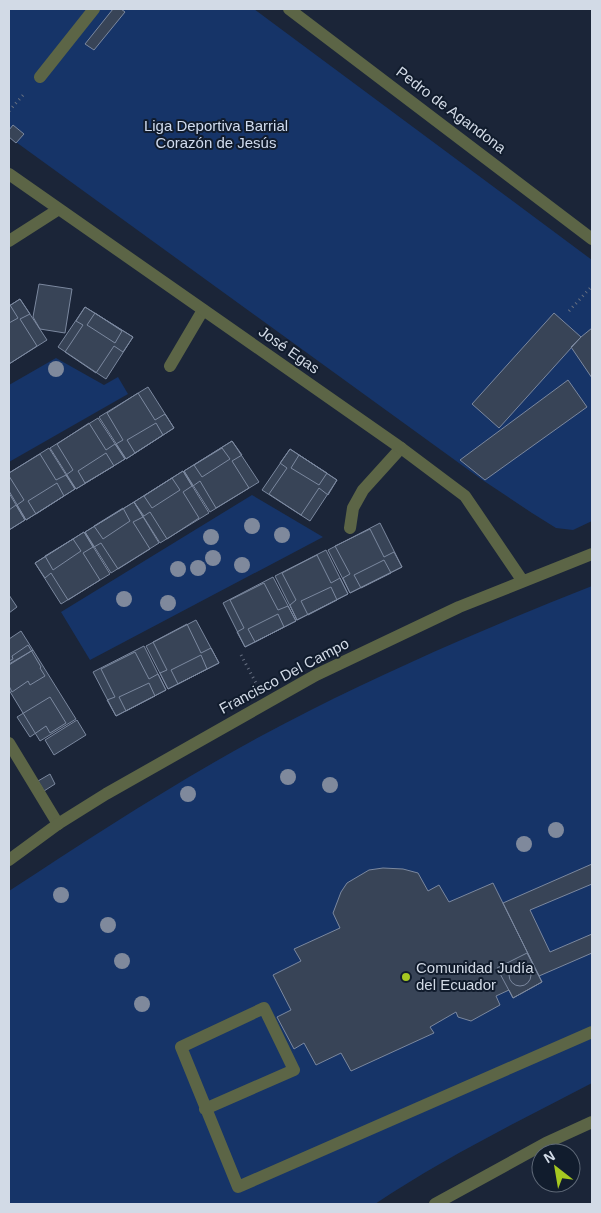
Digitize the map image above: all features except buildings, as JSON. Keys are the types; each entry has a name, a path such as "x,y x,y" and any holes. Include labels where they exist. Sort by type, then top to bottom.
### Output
{"street":[{"path":"40,77 94,9"},
{"name":"Pedro de Agandona","path":"297,11 592,239"},
{"name":"José Egas","path":"9,174 401,448 465,496 522,580"},
{"path":"9,241 59,209"},
{"path":"170,366 203,310"},
{"path":"350,528 353,508 363,490 401,448"},
{"name":"Francisco Del Campo","path":"9,860 58,824 106,794 334,666 459,606 592,554"},
{"path":"9,742 58,824"},
{"path":"205,1109 294,1070 264,1008 181,1047 205,1109 238,1187 592,1032"},
{"path":"435,1204 546,1143 592,1122"}],"path":[{"path":"569,312 592,286"},
{"path":"241,655 267,703"}],"green space":[{"name":"Liga Deportiva Barrial Corazón de Jesús","path":"9,9 254,9 592,260 592,521 573,530 556,528 532,513 481,479 9,137"},
{"path":"56,358 104,385 118,377 128,394 9,462 9,385"},
{"path":"252,495 323,537 90,660 61,612"},
{"path":"592,586 592,1083 455,1156 375,1204 9,1204 9,891 157,796 270,731 414,661"}],"place":[{"name":"Comunidad Judía del Ecuador","path":"406,977"}]}
